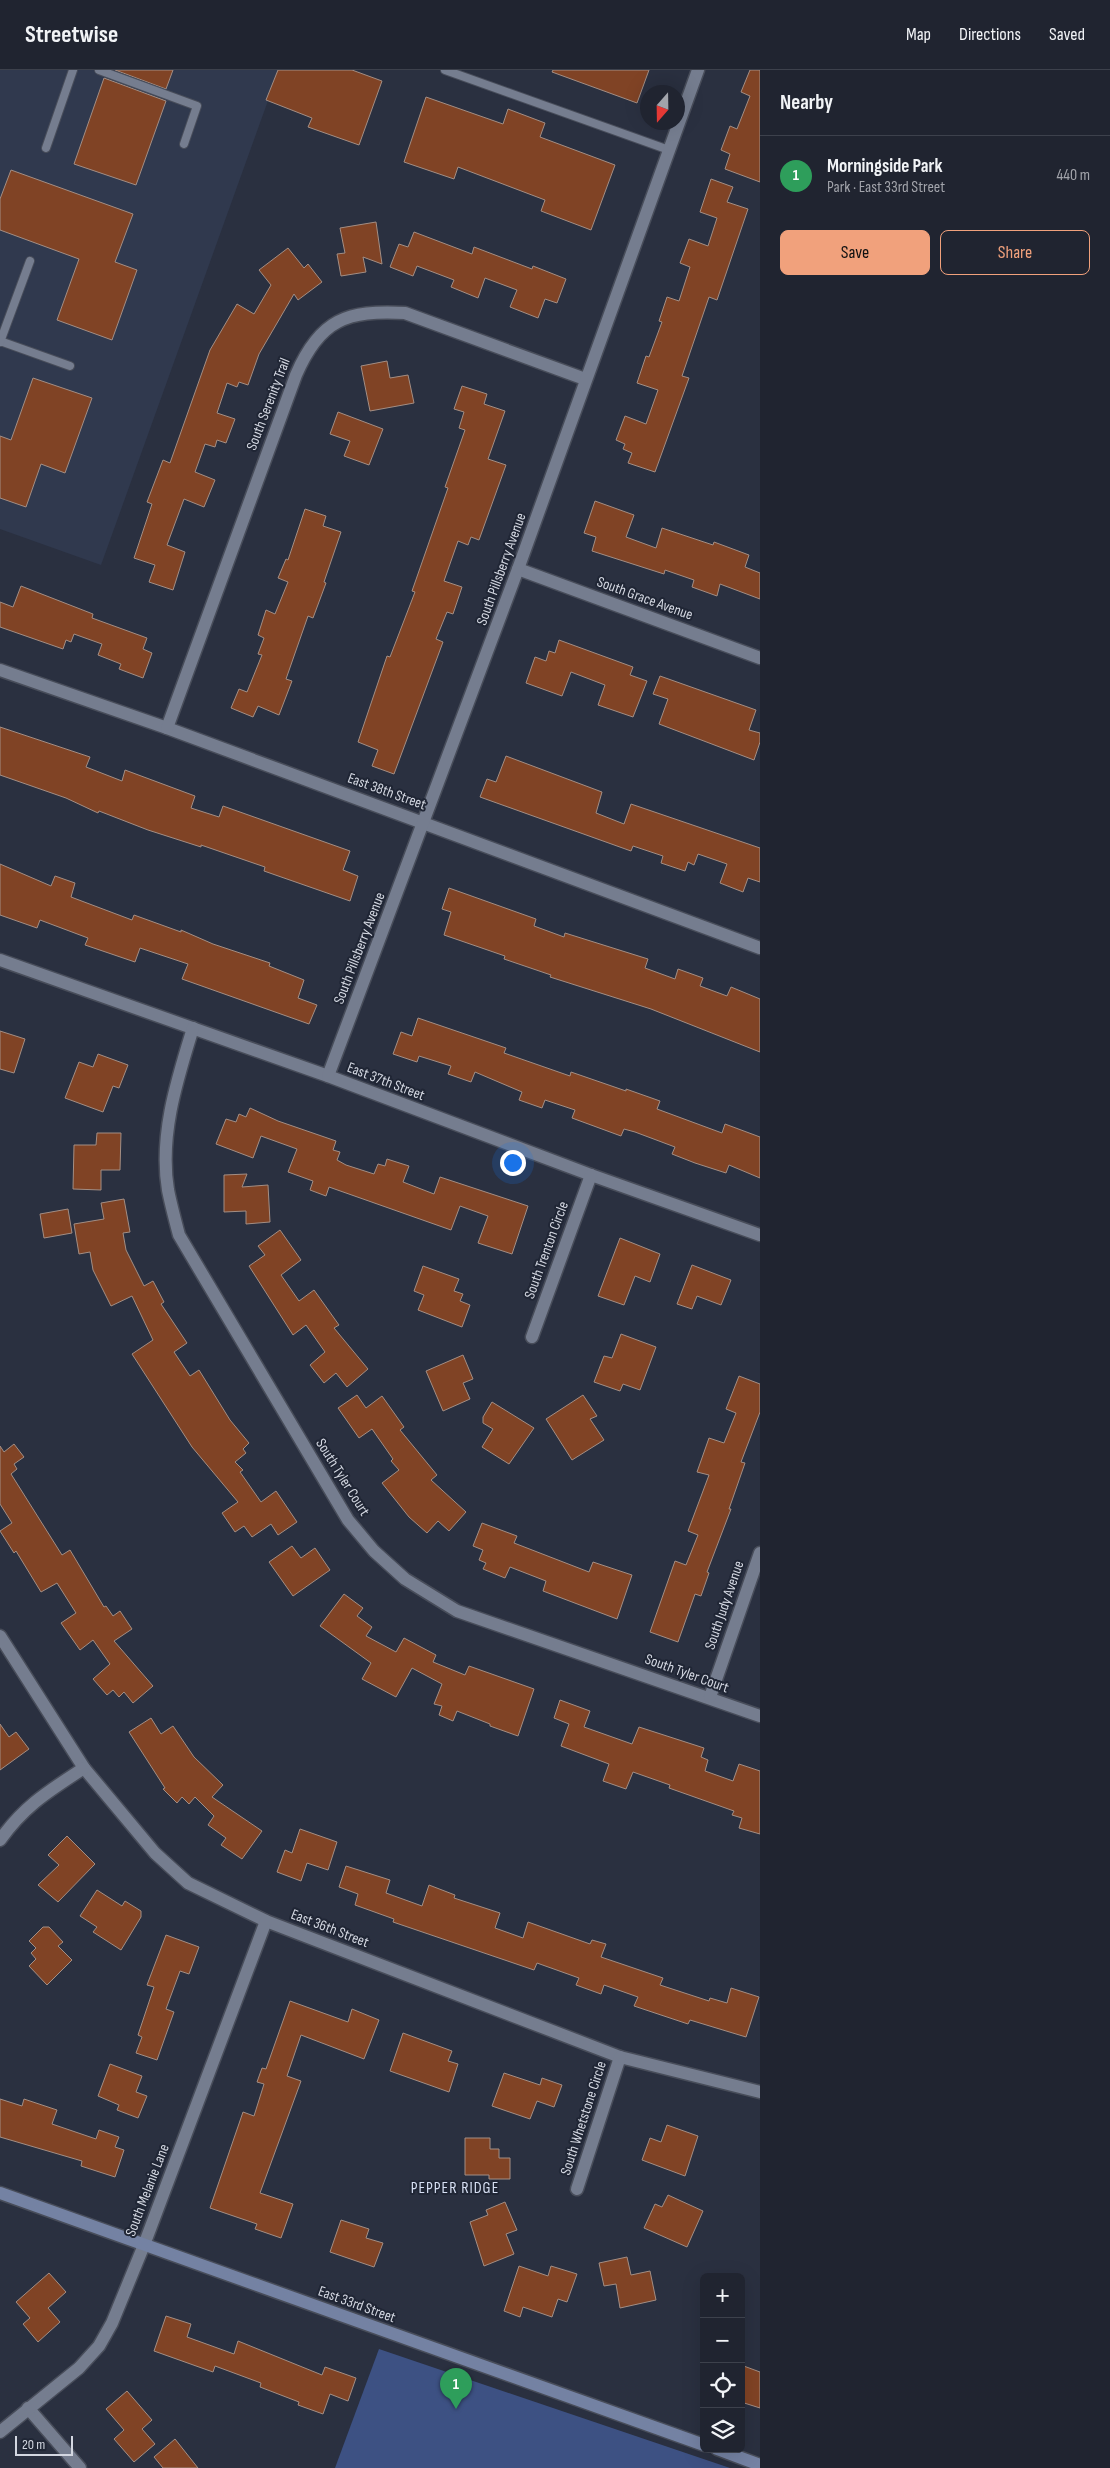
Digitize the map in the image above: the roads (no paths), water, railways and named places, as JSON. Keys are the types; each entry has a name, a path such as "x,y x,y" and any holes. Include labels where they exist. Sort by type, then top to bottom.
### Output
{"street":[{"name":"South Pillsberry Avenue","path":"328,1076 518,569 698,70"},
{"name":"South Serenity Trail","path":"167,728 296,375 303,358 316,339 332,323 378,311 405,313 585,379"},
{"name":"South Grace Avenue","path":"518,569 760,658"},
{"name":"East 38th Street","path":"0,670 167,728 424,822 760,948"},
{"name":"East 37th Street","path":"0,960 328,1076 591,1175 760,1235"},
{"name":"South Tyler Court","path":"193,1028 174,1093 166,1144 168,1190 179,1235 348,1520 374,1551 405,1579 456,1611 710,1697 760,1716"},
{"name":"South Trenton Circle","path":"532,1337 591,1175"},
{"name":"South Judy Avenue","path":"710,1697 760,1552"},
{"name":"East 36th Street","path":"0,1636 84,1768 154,1853 188,1883 266,1921 620,2057 760,2092"},
{"path":"0,1840 14,1820 37,1798 84,1768"},
{"name":"South Melanie Lane","path":"0,2432 78,2368 100,2346 112,2323 144,2245 266,1921"},
{"name":"South Whetstone Circle","path":"577,2189 620,2057"},
{"name":"East 33rd Street","path":"0,2193 700,2444"},
{"path":"28,2408 80,2468"},
{"path":"728,2453 760,2465"}],"lane":[{"path":"46,148 73,70"},
{"path":"100,70 197,106 184,144"},
{"path":"445,70 669,150"},
{"path":"30,260 0,341 70,366"}],"place":[{"name":"Morningside Park","path":"456,2409"}],"district":[{"name":"PEPPER RIDGE","path":"455,2187"}]}
